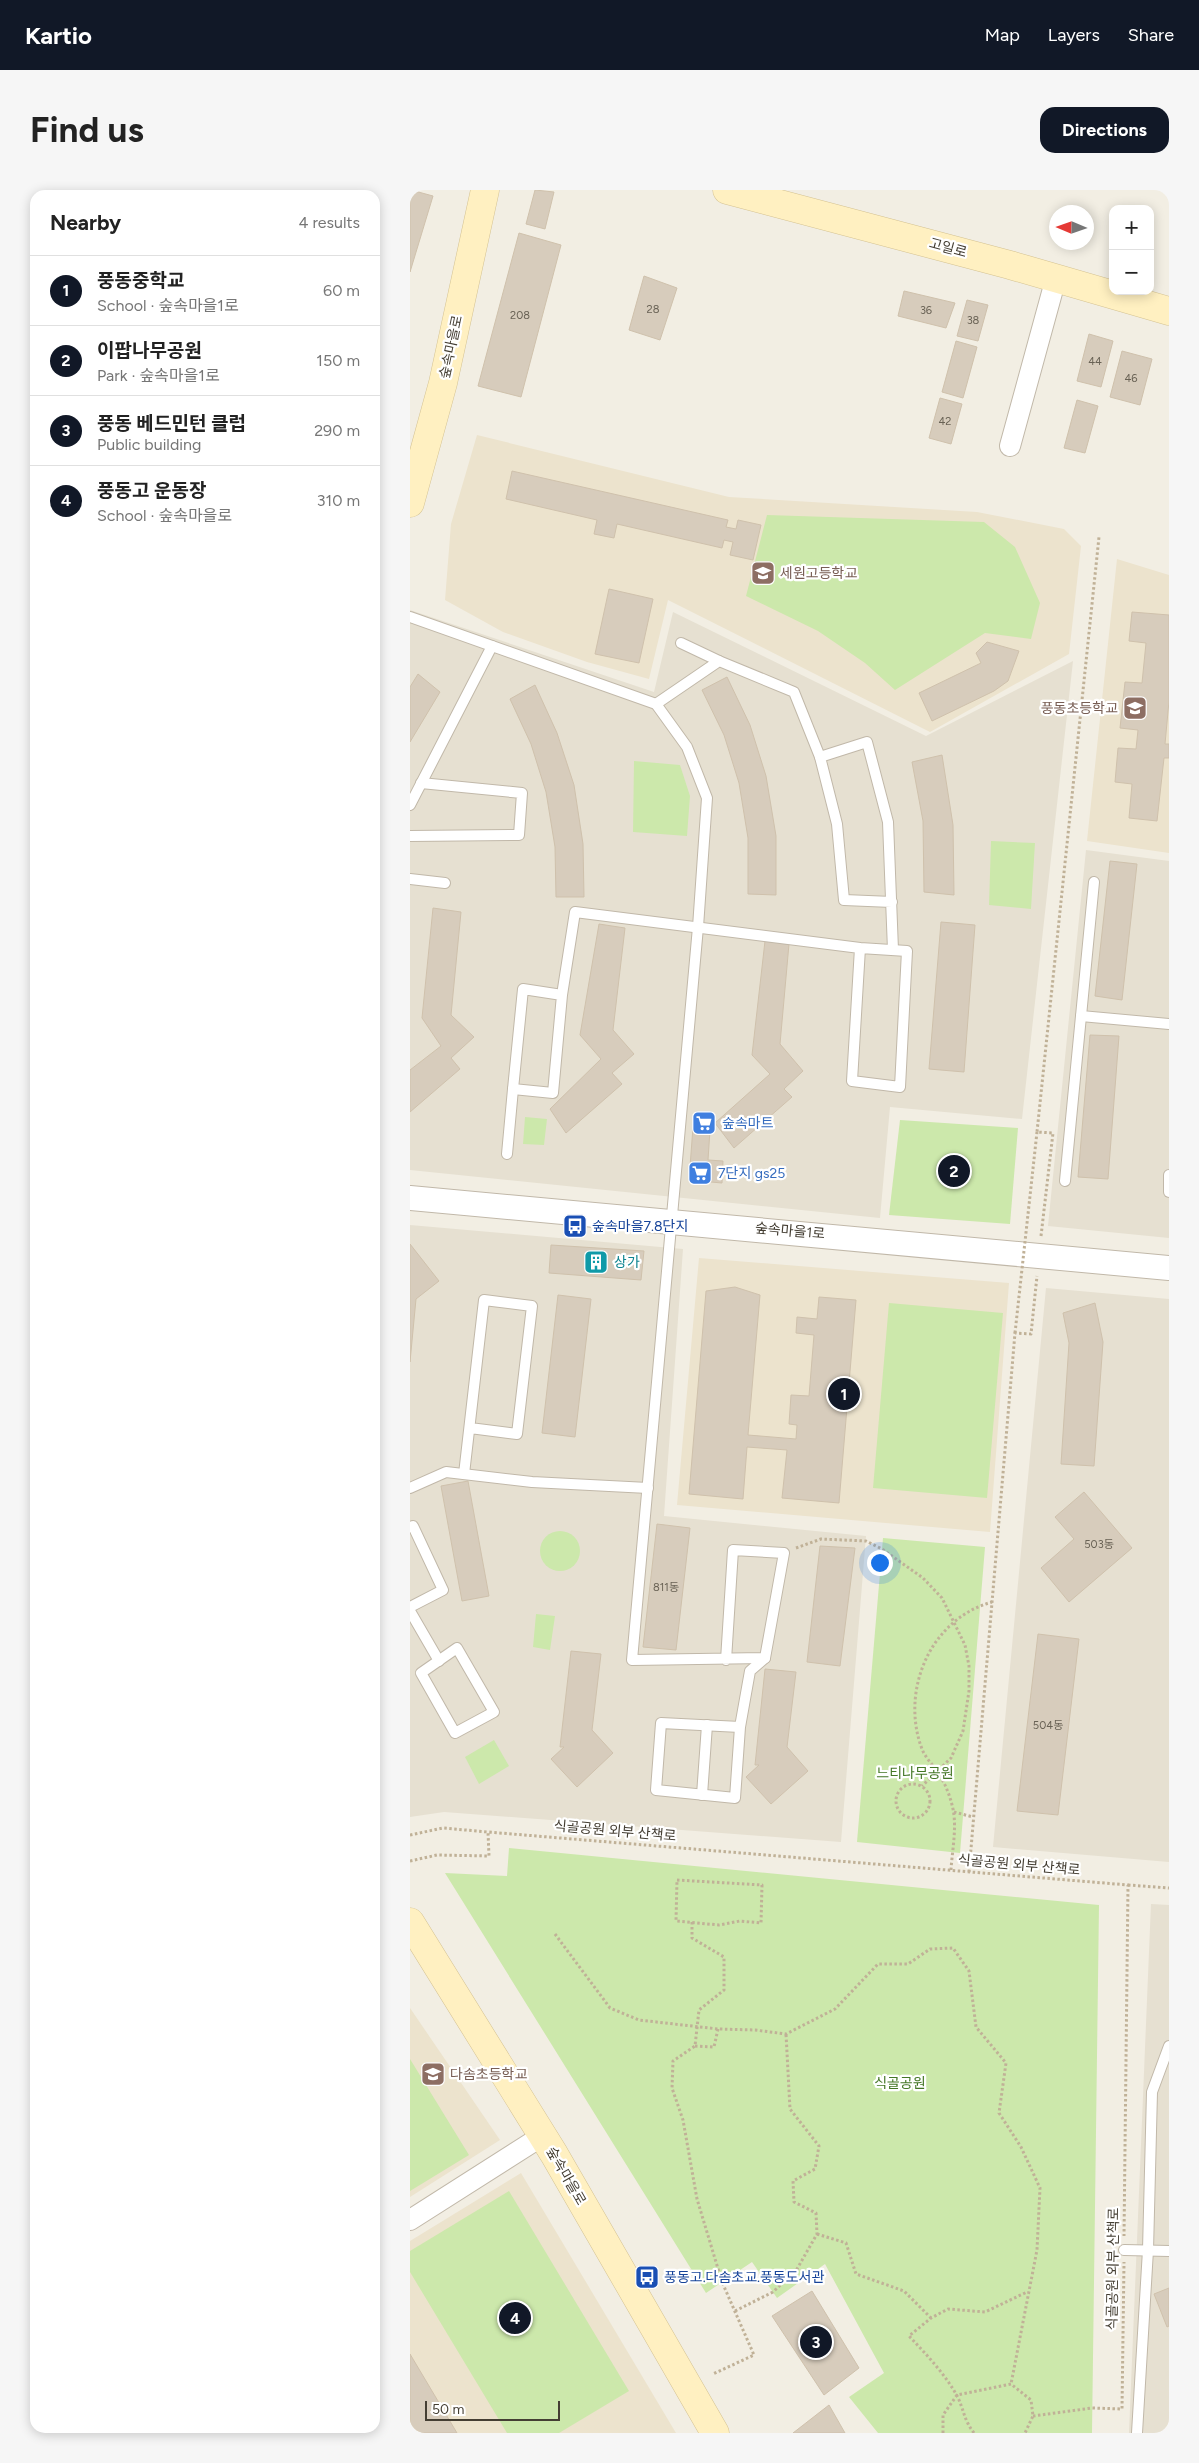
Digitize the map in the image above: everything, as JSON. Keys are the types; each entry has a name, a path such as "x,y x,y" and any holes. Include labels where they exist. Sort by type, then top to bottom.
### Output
{"main road":[{"name":"숲속마을로","path":"410,503 443,383 485,190"},
{"name":"고일로","path":"727,190 1056,278 1169,311"},
{"name":"숲속마을로","path":"410,1922 542,2136 715,2433"}],"street":[{"path":"1010,446 1056,278"},
{"name":"숲속마을1로","path":"410,1198 672,1220 1169,1268"},
{"path":"410,2220 542,2136"}],"lane":[{"path":"410,617 656,704 687,747 707,798 698,927 632,1660 765,1658"},
{"path":"681,643 794,692 820,757 837,824 844,900 892,902"},
{"path":"410,805 492,646"},
{"path":"656,704 719,661"},
{"path":"820,757 867,742 888,822 893,950"},
{"path":"410,836 519,835 522,793 421,783"},
{"path":"410,880 445,883"},
{"path":"1065,1182 1094,882"},
{"path":"513,1089 553,1093 562,995 575,912 860,948 907,951 900,1086 852,1081 860,948"},
{"path":"507,1154 523,989 562,995"},
{"path":"1081,1016 1169,1024"},
{"path":"1169,1175 1169,1192"},
{"path":"464,1474 484,1300 532,1306 517,1434 470,1428"},
{"path":"410,1488 446,1472 532,1482 648,1488"},
{"path":"410,1527 412,1526 443,1590 410,1607"},
{"path":"726,1660 733,1550 784,1553 765,1658 750,1671 740,1727 735,1798 656,1790 661,1723 740,1727"},
{"path":"410,1611 439,1661"},
{"path":"457,1648 494,1712 455,1733 421,1673 439,1661 457,1648"},
{"path":"702,1795 707,1725"},
{"path":"1137,2433 1148,2250 1152,2092 1169,2046"},
{"path":"1124,2250 1169,2251"}],"path":[{"path":"969,1872 1016,1333 1100,537"},
{"path":"1037,1132 1053,1134 1041,1239"},
{"path":"1016,1333 1031,1334 1038,1275"},
{"path":"784,1553 821,1539 866,1541 882,1549 924,1578 942,1598 965,1645 968,1659 969,1691 963,1730 951,1758 922,1786"},
{"path":"951,1870 954,1812 948,1789 922,1752 915,1730 914,1691 921,1668 933,1646 955,1622 980,1606 992,1602"},
{"path":"917,1784 922,1786 927,1790 931,1800 927,1812 918,1818 906,1817 898,1810 896,1798 898,1793 906,1785 917,1784"},
{"path":"954,1812 973,1817"},
{"name":"식골공원 외부 산책로","path":"410,1835 443,1828 1128,1885 1122,2409 1092,2408 1033,2416"},
{"path":"410,1861 437,1855 489,1856 488,1832"},
{"path":"677,1880 762,1885 761,1923 740,1921 719,1925 692,1922 676,1921 677,1880"},
{"path":"1128,1885 1169,1888"},
{"path":"692,1922 692,1938 724,1956 724,1990 699,2010 696,2046"},
{"path":"555,1934 610,2008 639,2020 786,2034 835,2009 878,1964 908,1964 930,1949 953,1948 969,1972 976,2027 1006,2063 999,2113 1022,2147 1040,2188 1037,2250 1011,2384"},
{"path":"713,2374 754,2355 722,2282 697,2199 683,2120 672,2088 673,2061 696,2046 714,2047 718,2029"},
{"path":"735,2311 773,2292 796,2269 817,2234 816,2213 794,2202 793,2181 815,2169 819,2146 790,2109 786,2034"},
{"path":"817,2234 846,2243 856,2274 904,2291 931,2318"},
{"path":"974,2433 965,2422 957,2395 932,2360 909,2336 931,2318 948,2309 985,2312 1028,2292"},
{"path":"943,2433 943,2415 957,2395 1011,2384"},
{"path":"1011,2384 1030,2400 1033,2416 1025,2433"}],"shaded area":[{"name":"세원고등학교","path":"477,435 729,497 977,512 1064,529 1081,546 1069,654 930,732 668,600 649,679 587,662 503,632 445,600 451,524"},
{"name":"풍동초등학교","path":"1117,559 1169,575 1169,853 1087,841"},
{"path":"410,610 654,692 673,612 926,736 1073,661 1022,1119 890,1107 880,1218 410,1170"},
{"path":"1086,850 1169,861 1169,1238 1048,1226"},
{"path":"410,1225 683,1249 664,1516 866,1536 841,1842 444,1812 410,1817"},
{"path":"699,1258 1009,1283 990,1532 677,1505"},
{"path":"1046,1288 1169,1299 1169,1862 993,1847"},
{"path":"1151,1904 1169,1905 1169,2433 1129,2433"},
{"name":"다솜초등학교","path":"410,2008 500,2140 410,2197"},
{"path":"521,2173 676,2433 410,2433 410,2241"}],"green space":[{"path":"767,515 984,522 1015,547 1040,603 1031,639 985,633 895,690 865,663 818,631 746,596"},
{"path":"634,761 680,765 690,796 687,836 633,832"},
{"path":"991,841 1035,843 1031,909 989,905"},
{"path":"525,1117 547,1119 544,1145 523,1144"},
{"path":"900,1120 1018,1128 1010,1224 889,1215"},
{"path":"889,1303 1003,1313 987,1498 873,1488"},
{"path":"560,1531 574,1537 580,1551 574,1565 560,1571 546,1565 540,1551 546,1537"},
{"name":"느티나무공원","path":"883,1538 985,1547 960,1853 857,1842"},
{"path":"536,1614 555,1616 550,1650 533,1647"},
{"path":"494,1740 509,1766 479,1784 465,1757"},
{"name":"식골공원","path":"509,1848 1099,1905 1092,2433 878,2433 849,2397 884,2373 825,2264 777,2298 752,2262 706,2293 445,1873 507,1876"},
{"path":"410,2059 469,2155 410,2191"},
{"path":"509,2191 629,2391 559,2433 507,2433 410,2272 410,2251"}],"building":[{"path":"411,190 433,196 410,272 410,192"},
{"path":"535,190 554,192 545,229 526,224"},
{"path":"519,233 561,245 521,397 478,386"},
{"path":"644,276 677,288 660,340 629,330"},
{"path":"904,291 955,303 946,328 898,316"},
{"path":"967,300 988,305 978,341 957,336"},
{"path":"1089,334 1113,341 1101,387 1077,381"},
{"path":"956,341 977,347 963,398 942,392"},
{"path":"1122,351 1152,359 1140,405 1110,397"},
{"path":"940,398 962,404 951,444 929,438"},
{"path":"1077,400 1098,406 1085,453 1064,448"},
{"path":"512,471 728,520 726,527 736,529 738,520 761,525 753,560 730,555 733,542 724,540 722,548 617,524 614,538 594,534 597,520 506,499"},
{"path":"609,589 653,599 639,663 595,654"},
{"path":"1132,612 1169,615 1169,701 1165,744 1169,744 1169,758 1164,758 1157,821 1129,818 1132,784 1115,782 1118,748 1136,749 1138,730 1120,728 1125,682 1142,683 1146,643 1129,641"},
{"path":"987,642 1019,651 1008,681 994,691 932,721 919,693 981,663 976,653"},
{"path":"418,674 440,692 410,742 410,687"},
{"path":"727,677 750,725 766,776 776,836 776,895 748,894 748,838 739,783 724,735 702,690"},
{"path":"535,685 557,733 574,785 583,844 584,897 556,897 555,847 546,792 531,744 510,699"},
{"path":"942,755 953,825 954,895 924,892 923,821 912,762"},
{"path":"1110,861 1137,864 1122,1000 1095,996"},
{"path":"433,908 461,912 451,1015 474,1037 451,1058 460,1069 410,1112 410,1070 441,1046 422,1018"},
{"path":"941,922 975,925 964,1072 929,1069"},
{"path":"599,924 625,928 613,1030 634,1054 612,1073 622,1084 566,1133 550,1109 601,1059 580,1035"},
{"path":"765,941 789,944 780,1044 803,1071 784,1089 792,1097 734,1148 715,1123 770,1074 752,1055"},
{"path":"1090,1035 1119,1036 1108,1179 1078,1177"},
{"path":"694,1114 711,1115 708,1160 723,1161 722,1183 689,1180"},
{"path":"410,1244 439,1281 416,1299 410,1362"},
{"name":"상가","path":"551,1245 644,1251 641,1280 549,1273"},
{"path":"735,1287 760,1295 748,1435 796,1439 797,1425 789,1424 791,1395 809,1396 814,1335 796,1333 797,1317 817,1319 819,1297 856,1300 839,1503 782,1498 787,1450 747,1447 743,1499 689,1494 706,1291"},
{"path":"558,1295 591,1299 575,1437 542,1433"},
{"path":"1095,1303 1103,1342 1094,1466 1061,1464 1069,1343 1063,1313"},
{"path":"468,1481 489,1596 462,1601 441,1486"},
{"path":"1084,1492 1132,1548 1069,1602 1041,1568 1074,1539 1055,1517"},
{"path":"657,1524 690,1528 676,1650 643,1647"},
{"path":"820,1546 855,1548 840,1666 807,1662"},
{"path":"1038,1634 1079,1639 1058,1815 1017,1811"},
{"path":"571,1651 601,1654 592,1730 613,1753 577,1787 551,1759 564,1747 560,1747"},
{"path":"765,1669 796,1672 787,1747 808,1771 771,1804 746,1777 759,1765 755,1765"},
{"path":"1169,2288 1169,2326 1167,2327 1154,2294"},
{"path":"812,2291 859,2368 824,2395 772,2316"},
{"path":"410,2354 457,2433 410,2433"},
{"path":"829,2405 845,2433 793,2433"}],"place":[{"name":"세원고등학교","path":"763,573"},
{"name":"풍동초등학교","path":"1135,708"},
{"name":"숲속마트","path":"704,1123"},
{"name":"이팝나무공원","path":"954,1171"},
{"name":"7단지 gs25","path":"700,1173"},
{"name":"숲속마을7.8단지","path":"575,1226"},
{"name":"상가","path":"596,1262"},
{"name":"풍동중학교","path":"844,1394"},
{"name":"다솜초등학교","path":"433,2074"},
{"name":"풍동고.다솜초교.풍동도서관","path":"647,2277"},
{"name":"풍동고 운동장","path":"515,2318"},
{"name":"풍동 베드민턴 클럽","path":"816,2342"}]}
